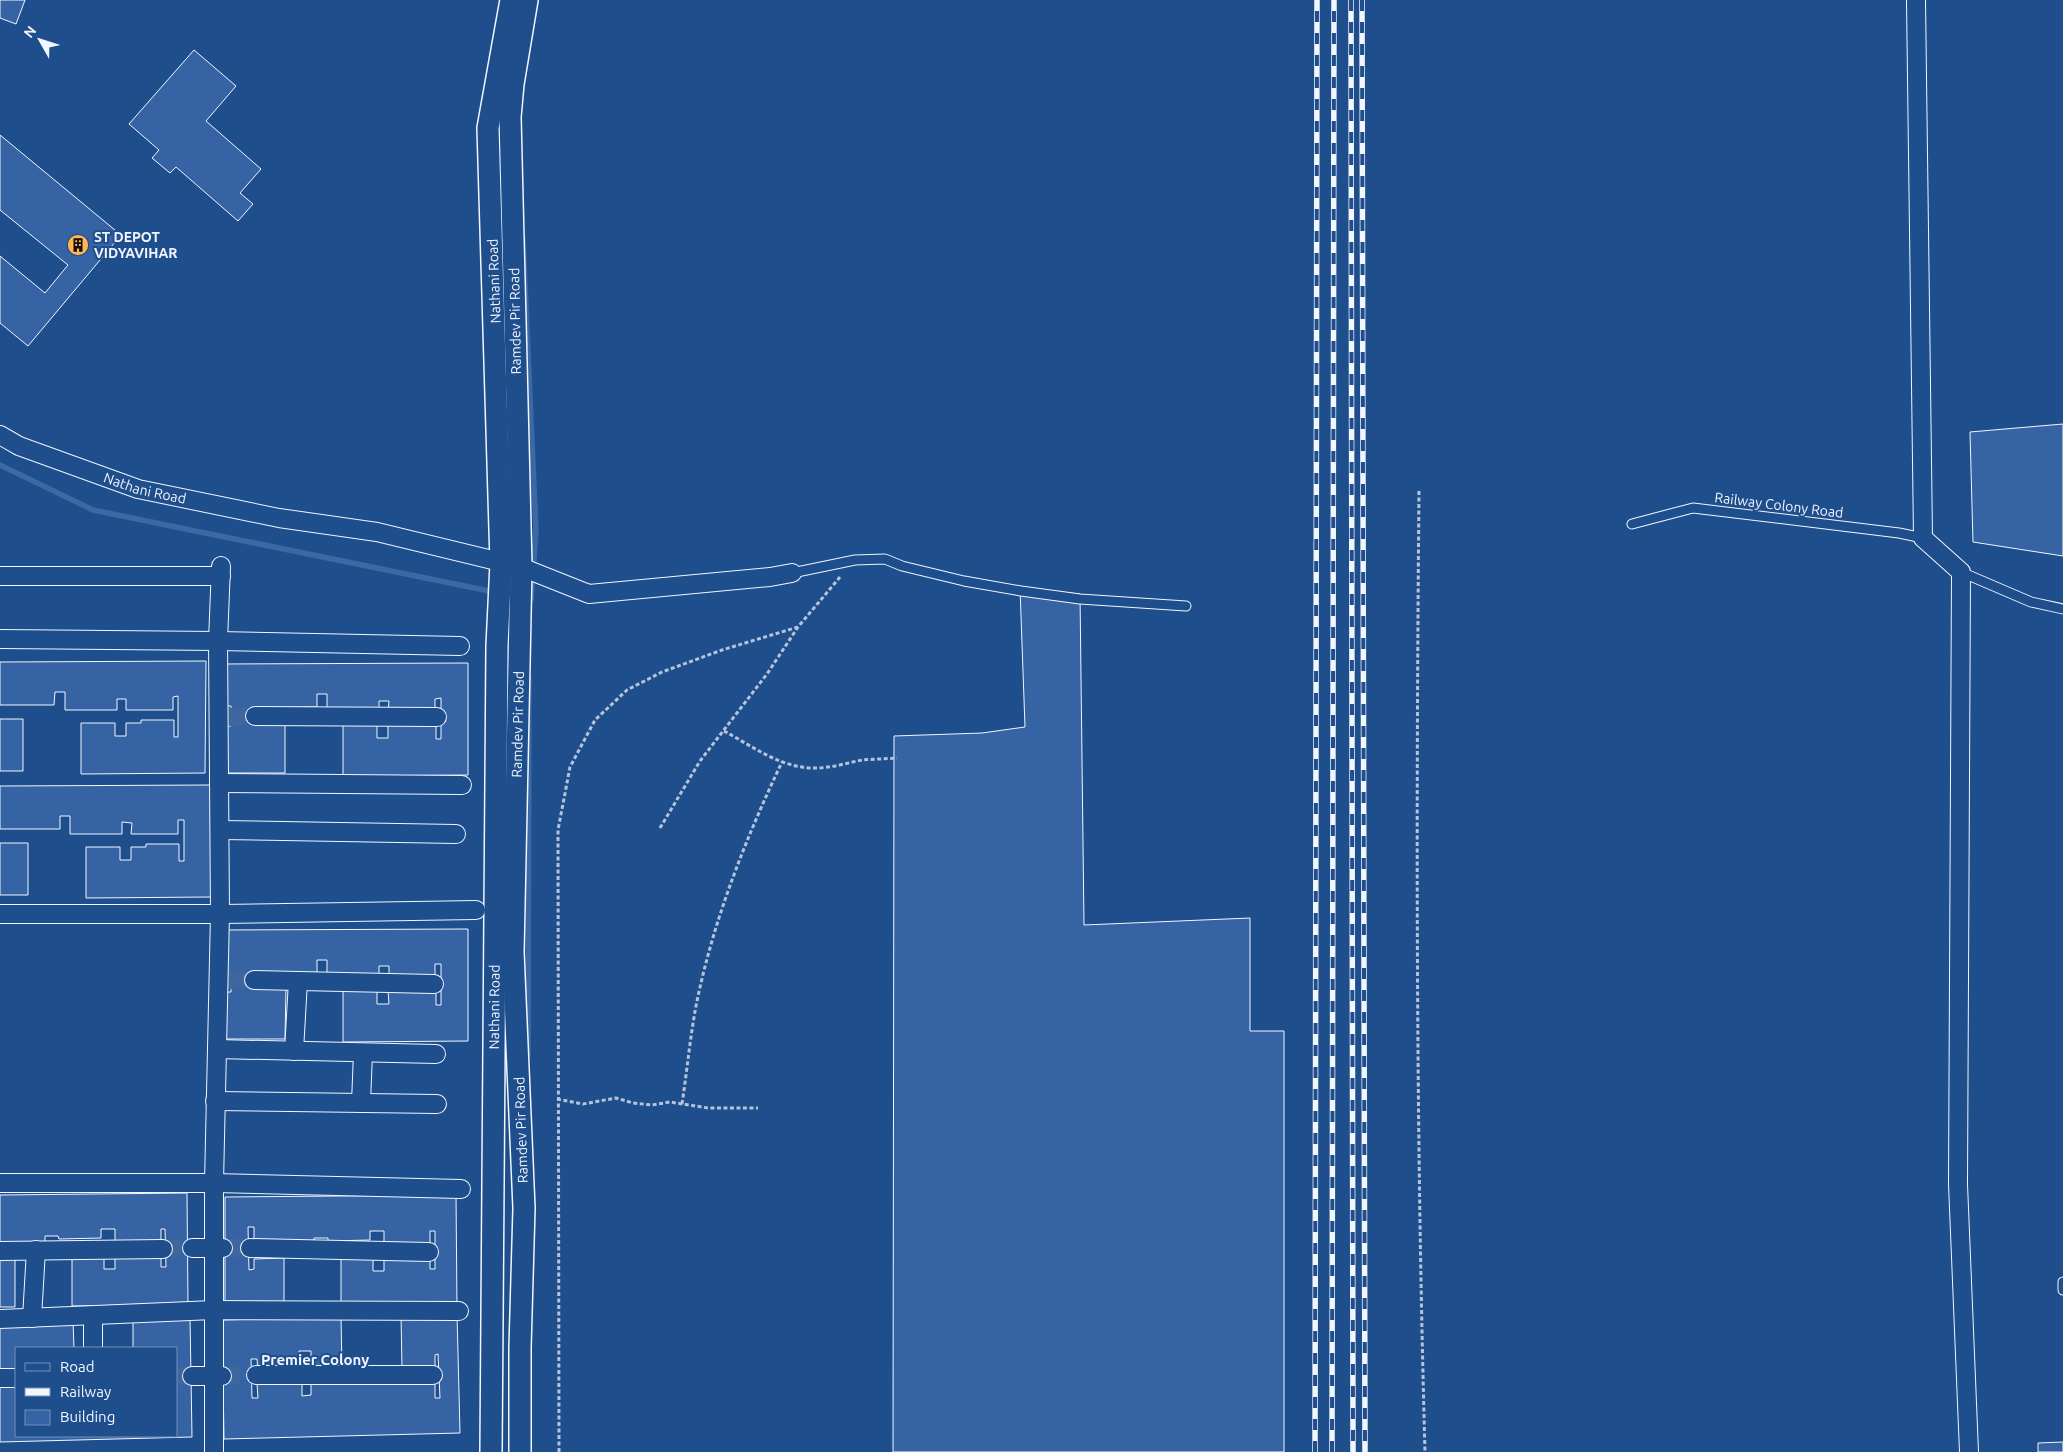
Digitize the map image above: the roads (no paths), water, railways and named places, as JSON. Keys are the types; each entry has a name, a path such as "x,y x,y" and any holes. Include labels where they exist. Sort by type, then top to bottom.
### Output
{"street":[{"name":"Nathani Road","path":"491,1452 497,646 510,585 488,128 511,0"},
{"name":"Ramdev Pir Road","path":"510,585 510,117 513,84 527,0"},
{"path":"1916,0 1923,538 1960,572 1958,1184 1969,1452"},
{"name":"Nathani Road","path":"0,435 19,446 138,489 279,518 377,532 510,585"},
{"path":"0,576 221,571 218,640 223,717 219,783 220,914 223,980 215,1101 214,1183 218,1248 214,1310 218,1376 214,1452"},
{"path":"510,585 589,594 770,577 792,573"},
{"path":"0,639 218,640 460,646"},
{"path":"255,716 437,717"},
{"path":"219,783 462,785"},
{"path":"220,830 456,834"},
{"name":"Ramdev Pir Road","path":"495,910 513,952 523,1190 520,1452"},
{"path":"0,914 220,914 495,910"},
{"path":"254,980 434,984"},
{"path":"294,1051 298,981"},
{"path":"217,1049 436,1054"},
{"path":"361,1103 363,1053"},
{"path":"215,1101 437,1104"},
{"path":"0,1183 214,1183 461,1190"},
{"path":"492,1190 523,1190"},
{"path":"0,1251 163,1248"},
{"path":"192,1248 218,1248"},
{"path":"250,1248 429,1252"},
{"path":"32,1318 36,1250"},
{"path":"0,1319 214,1310 459,1311"},
{"path":"93,1316 94,1347"},
{"path":"256,1375 433,1375"},
{"path":"192,1376 218,1376"},
{"path":"0,1378 15,1378"}],"lane":[{"name":"Railway Colony Road","path":"1632,524 1693,508 1899,533 1923,538"},
{"path":"792,573 856,560 885,559 902,566 964,581 1051,595 1080,599 1186,606"},
{"path":"1960,572 2031,602 2063,608"},
{"path":"2063,1282 2063,1290"}],"waterway":[{"path":"523,239 536,531 531,600"},
{"path":"0,465 93,510 494,592"},
{"path":"528,1055 529,679"}],"tunnel":[{"path":"228,717 255,716"},
{"path":"227,980 254,980"},
{"path":"163,1249 192,1248"},
{"path":"223,1248 250,1248"},
{"path":"222,1376 256,1375"},
{"path":"178,1376 192,1376"}],"railway":[{"path":"1315,1452 1317,0"},
{"path":"1332,1452 1334,0"},
{"path":"1351,0 1353,1452"},
{"path":"1362,0 1365,1452"}],"place":[{"name":"ST DEPOT VIDYAVIHAR","path":"78,245"}],"district":[{"name":"Premier Colony","path":"315,1359"}]}
